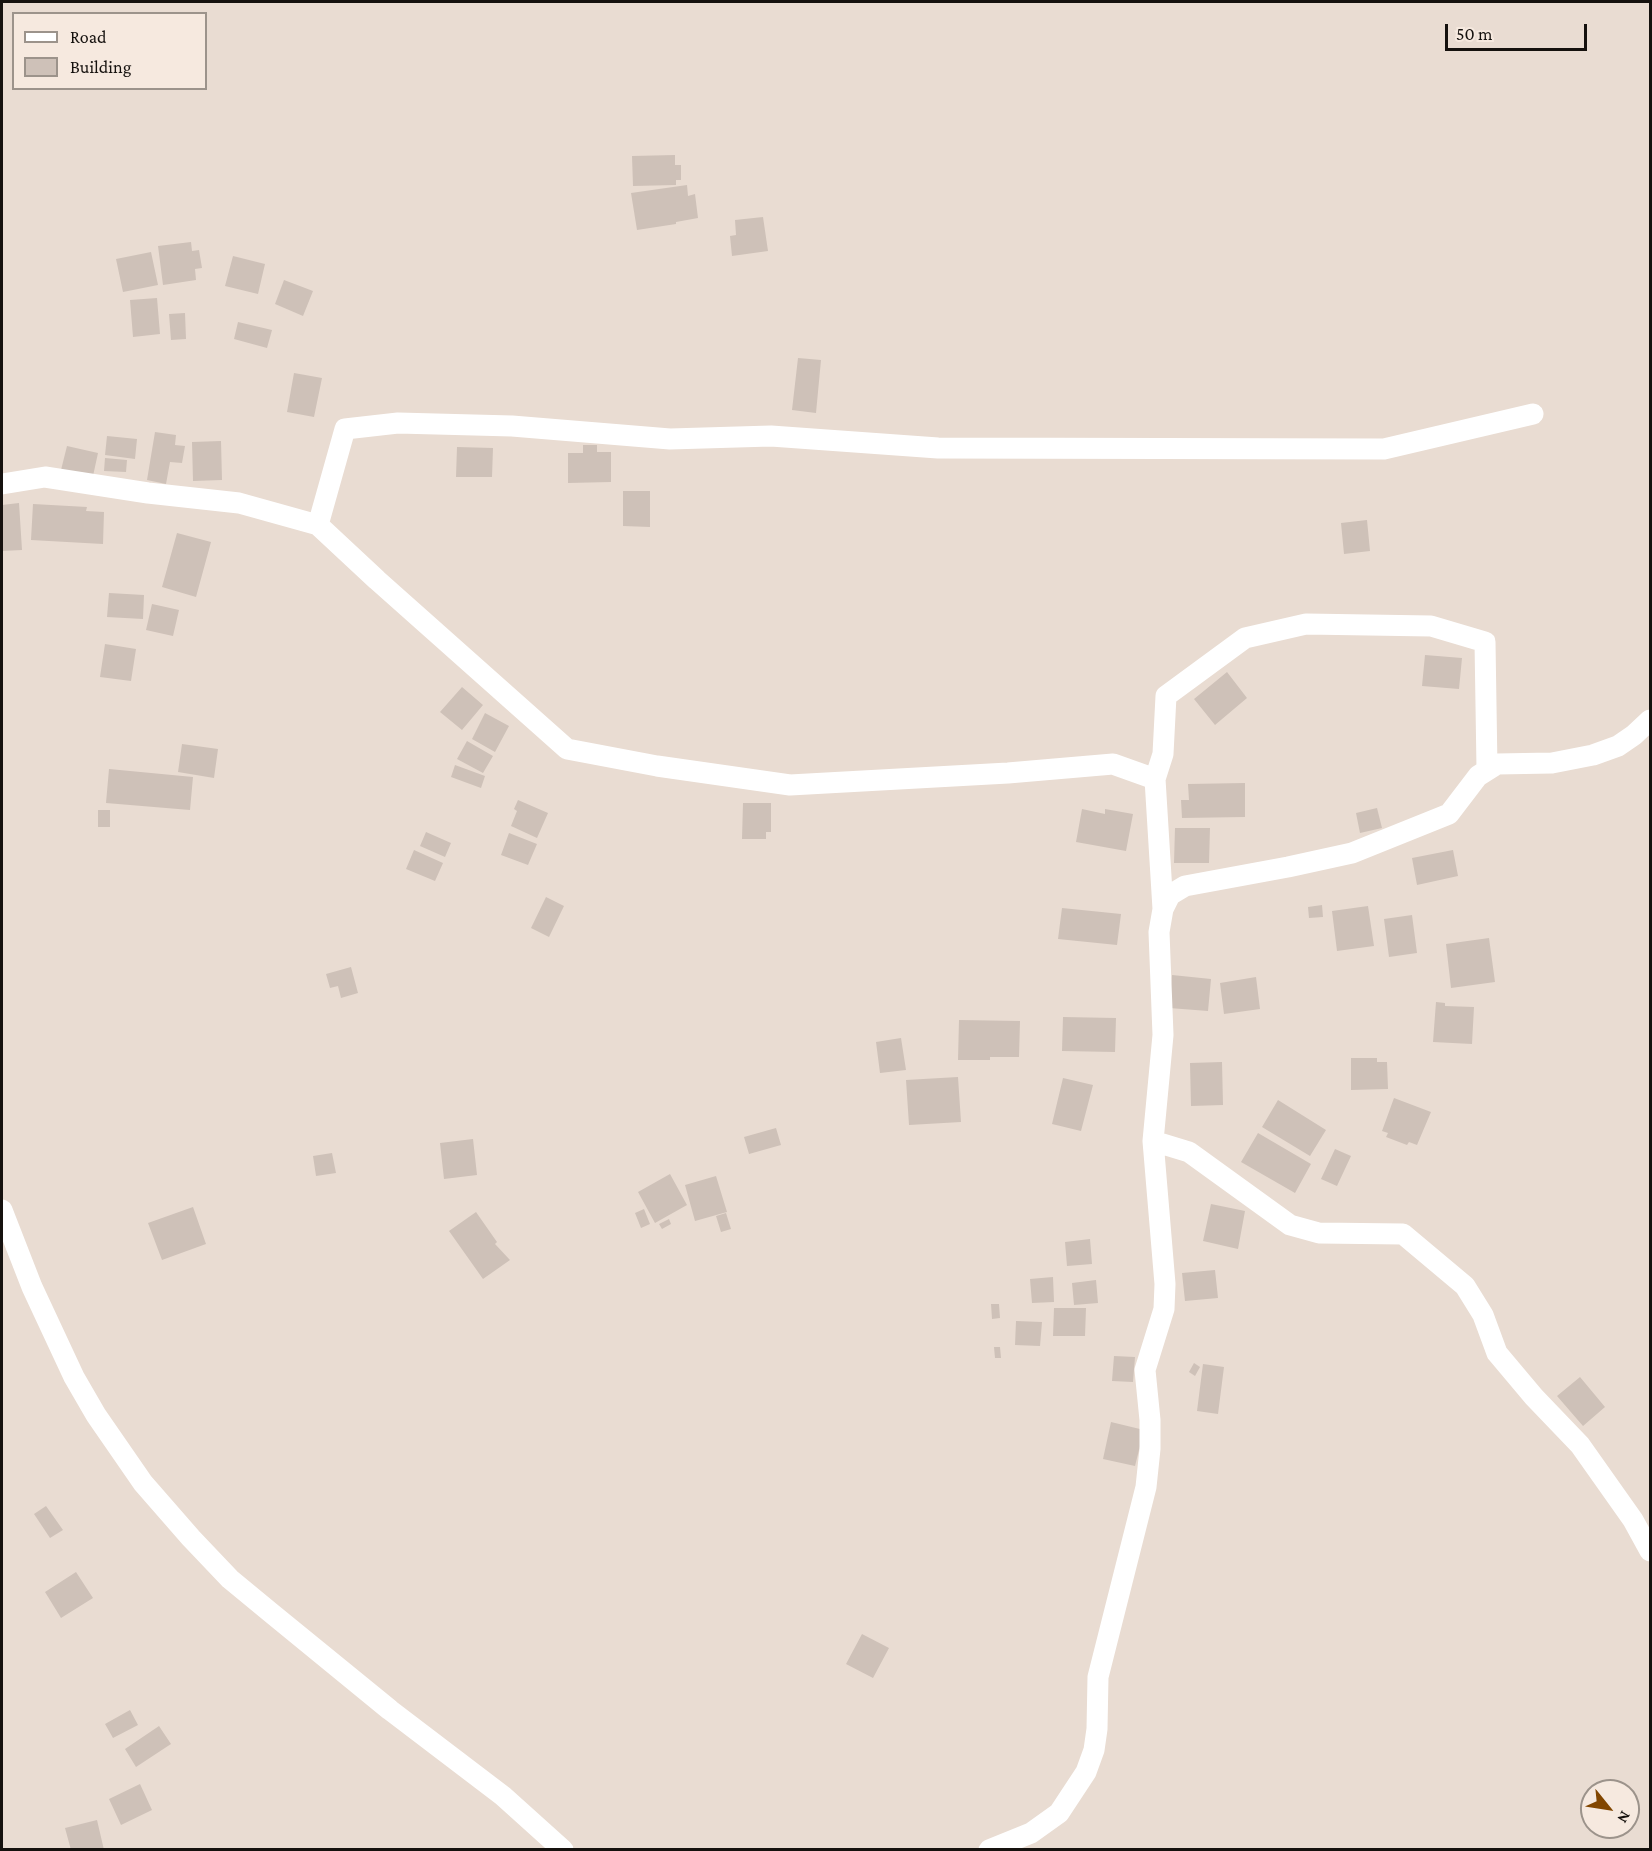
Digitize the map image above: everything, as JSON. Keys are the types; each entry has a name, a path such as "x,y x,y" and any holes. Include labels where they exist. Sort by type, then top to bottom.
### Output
{"street":[{"path":"318,525 345,429 398,423 512,426 669,439 771,436 938,448 1384,448 1533,414"},
{"path":"2,484 45,477 148,493 239,503 318,525 376,580 567,749 657,766 790,785 1008,773 1113,764 1155,779"},
{"path":"989,1850 1031,1833 1059,1813 1086,1772 1094,1750 1097,1729 1098,1677 1146,1486 1150,1420 1145,1370 1164,1309 1165,1284 1153,1141 1163,1035 1159,932 1163,909 1155,779 1163,754 1166,696 1245,638 1306,624 1431,626 1485,642 1487,769"},
{"path":"1163,909 1170,895 1185,886 1352,853 1449,814 1478,776 1497,764 1552,763 1593,755 1618,746 1650,720"},
{"path":"1153,1141 1189,1152 1290,1225 1318,1233 1403,1234 1465,1286 1483,1315 1497,1353 1534,1397 1580,1444 1633,1520 1650,1551"},
{"path":"2,1210 32,1287 74,1377 96,1415 143,1484 231,1579 390,1710 503,1796 563,1850"}],"building":[{"path":"675,155 675,165 681,165 681,180 676,180 676,185 633,186 632,156"},
{"path":"687,185 688,196 695,194 698,218 637,230 631,193"},
{"path":"763,217 768,251 732,256 730,236 736,235 735,220"},
{"path":"191,242 192,251 199,250 202,268 195,269 196,280 163,285 158,246"},
{"path":"151,252 158,285 123,292 116,259"},
{"path":"233,256 265,264 258,294 225,286"},
{"path":"284,280 313,291 303,316 275,304"},
{"path":"157,298 160,334 133,337 130,300"},
{"path":"185,313 186,339 171,340 169,314"},
{"path":"238,322 272,330 267,348 234,339"},
{"path":"798,358 821,360 816,413 792,410"},
{"path":"294,373 322,378 314,417 287,412"},
{"path":"155,432 176,435 175,445 185,446 182,463 170,462 166,484 147,480"},
{"path":"107,436 137,439 135,459 105,455"},
{"path":"221,441 222,480 193,481 192,442"},
{"path":"583,445 597,445 597,452 611,452 611,482 568,483 568,453 583,453"},
{"path":"67,446 98,453 93,476 61,470"},
{"path":"457,447 493,448 492,477 456,477"},
{"path":"105,458 127,460 126,472 104,471"},
{"path":"623,491 650,491 650,527 623,526"},
{"path":"19,503 22,550 2,551 2,505"},
{"path":"33,504 87,507 86,511 104,512 103,544 31,540"},
{"path":"1367,520 1370,551 1344,554 1341,523"},
{"path":"177,533 211,542 196,597 162,587"},
{"path":"109,593 144,595 143,619 107,617"},
{"path":"152,604 179,610 173,636 146,630"},
{"path":"105,644 136,649 131,681 100,677"},
{"path":"1425,655 1462,658 1459,689 1422,686"},
{"path":"1227,672 1247,698 1215,725 1194,699"},
{"path":"462,687 483,705 462,730 440,712"},
{"path":"485,713 509,726 495,752 472,739"},
{"path":"467,741 493,756 483,773 457,759"},
{"path":"182,744 218,749 214,778 178,772"},
{"path":"455,765 485,776 481,788 451,777"},
{"path":"109,769 193,777 190,810 106,803"},
{"path":"1245,783 1245,817 1182,818 1181,800 1189,800 1188,784"},
{"path":"518,800 548,813 537,838 511,826 517,811 514,809"},
{"path":"743,803 771,803 771,832 766,832 766,839 742,839"},
{"path":"1377,808 1382,828 1360,833 1356,813"},
{"path":"1082,809 1105,814 1105,809 1133,814 1126,851 1076,842"},
{"path":"98,810 110,810 110,827 98,827"},
{"path":"1175,828 1210,828 1209,863 1174,863"},
{"path":"426,832 451,843 445,857 420,846"},
{"path":"509,833 537,844 528,865 501,855"},
{"path":"414,850 443,863 435,881 406,869"},
{"path":"1453,850 1458,876 1417,885 1412,858"},
{"path":"546,897 564,906 549,937 531,928"},
{"path":"1322,905 1323,917 1309,918 1308,907"},
{"path":"1368,906 1374,946 1337,951 1332,911"},
{"path":"1062,908 1121,914 1117,945 1058,939"},
{"path":"1412,915 1417,953 1389,957 1384,919"},
{"path":"1489,938 1495,982 1451,988 1446,944"},
{"path":"351,967 358,993 341,998 338,986 330,988 326,974"},
{"path":"1172,975 1211,979 1208,1011 1169,1008"},
{"path":"1256,977 1260,1009 1224,1014 1220,983"},
{"path":"1436,1002 1445,1003 1445,1006 1474,1007 1472,1044 1433,1042"},
{"path":"1063,1017 1116,1018 1115,1052 1062,1051"},
{"path":"959,1020 1020,1021 1019,1057 958,1060"},
{"path":"901,1038 906,1070 880,1073 876,1042"},
{"path":"1351,1058 1377,1058 1377,1062 1387,1062 1388,1089 1351,1090"},
{"path":"1222,1062 1223,1105 1191,1106 1190,1063"},
{"path":"958,1077 961,1122 909,1125 906,1080"},
{"path":"1063,1078 1093,1085 1081,1131 1052,1124"},
{"path":"1394,1098 1431,1112 1417,1145 1409,1142 1407,1145 1386,1137 1388,1133 1382,1131"},
{"path":"1278,1100 1326,1130 1310,1156 1262,1127"},
{"path":"776,1128 781,1145 749,1154 744,1137"},
{"path":"1258,1133 1311,1164 1295,1193 1241,1162"},
{"path":"473,1139 477,1175 444,1179 440,1143"},
{"path":"1335,1149 1351,1156 1337,1186 1321,1179"},
{"path":"332,1153 336,1173 316,1176 313,1156"},
{"path":"670,1174 687,1205 655,1223 638,1192"},
{"path":"716,1176 727,1212 695,1221 685,1185"},
{"path":"1211,1204 1245,1211 1238,1249 1203,1241"},
{"path":"193,1207 206,1244 162,1260 148,1223"},
{"path":"644,1209 650,1224 641,1228 635,1213"},
{"path":"476,1212 497,1242 495,1244 510,1260 483,1279 449,1231"},
{"path":"726,1213 731,1229 721,1232 716,1216"},
{"path":"669,1219 671,1224 662,1229 659,1224"},
{"path":"1090,1239 1092,1264 1067,1266 1065,1242"},
{"path":"1215,1270 1218,1298 1185,1301 1182,1273"},
{"path":"1053,1277 1054,1302 1032,1303 1030,1279"},
{"path":"1096,1280 1098,1303 1074,1305 1072,1283"},
{"path":"991,1304 999,1304 1000,1318 992,1319"},
{"path":"1054,1308 1086,1308 1085,1336 1053,1336"},
{"path":"1016,1321 1042,1322 1040,1346 1015,1345"},
{"path":"994,1347 1000,1347 1001,1358 995,1358"},
{"path":"1114,1356 1135,1357 1133,1382 1112,1381"},
{"path":"1194,1363 1200,1367 1195,1376 1189,1372"},
{"path":"1203,1364 1224,1367 1218,1414 1197,1411"},
{"path":"1580,1377 1605,1407 1583,1426 1557,1396"},
{"path":"1111,1422 1144,1430 1135,1466 1103,1459"},
{"path":"46,1506 63,1530 50,1538 34,1514"},
{"path":"76,1572 93,1598 61,1618 45,1592"},
{"path":"862,1634 889,1648 873,1678 846,1664"},
{"path":"130,1710 138,1725 113,1738 105,1724"},
{"path":"159,1726 171,1744 136,1767 125,1749"},
{"path":"140,1784 152,1810 121,1825 109,1799"},
{"path":"97,1820 104,1850 71,1850 65,1828"}]}
